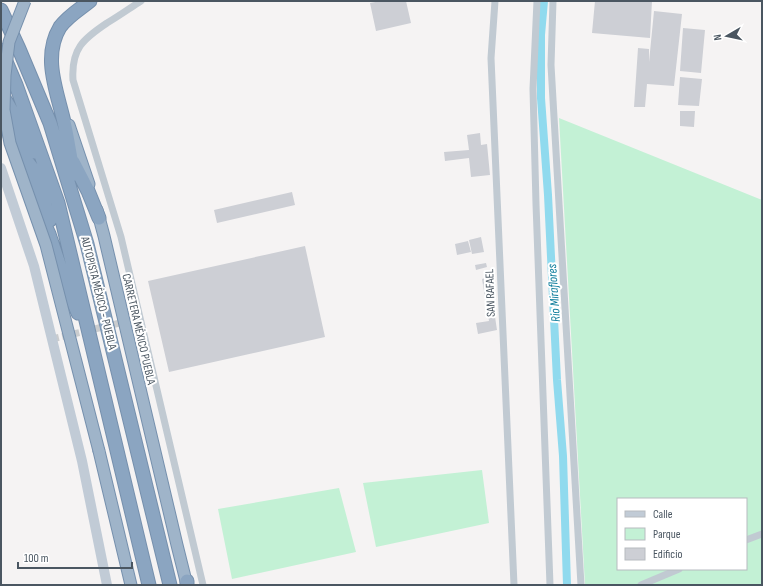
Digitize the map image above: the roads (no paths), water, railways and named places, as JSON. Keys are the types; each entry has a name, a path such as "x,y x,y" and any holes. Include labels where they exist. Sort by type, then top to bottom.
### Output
{"highway":[{"path":"25,1 9,42 5,75 4,110 10,143 46,245 99,451 131,585"},
{"path":"87,244 51,62 55,37 64,22 90,1"},
{"name":"AUTOPISTA MÉXICO - PUEBLA","path":"1,10 50,123 87,244 170,585"},
{"name":"AUTOPISTA MÉXICO - PUEBLA","path":"1,50 16,85 58,202 149,585"},
{"name":"CARRETERA MÉXICO PUEBLA","path":"54,81 99,218 187,584"},
{"path":"1,93 14,115 22,133 45,166"},
{"path":"1,116 15,146 38,212 49,234 65,282 91,344"},
{"path":"50,123 60,144 71,159 88,191 99,218"},
{"path":"15,146 32,168 48,216 71,254"}],"main road":[{"path":"1,168 34,266 82,461 107,585"}],"street":[{"path":"141,1 92,33 84,40 78,48 72,66 74,80 122,237 203,585"},
{"name":"SAN RAFAEL","path":"495,1 491,58 514,585"},
{"path":"537,1 533,89 550,585"},
{"path":"553,1 551,65 581,585"},
{"path":"747,540 762,534"},
{"path":"641,585 677,570"}],"waterway":[{"name":"Rio Miraflores","path":"544,1 541,35 541,98 548,195 557,380 563,456 567,585"}],"tunnel":[{"path":"52,339 141,318"}]}
